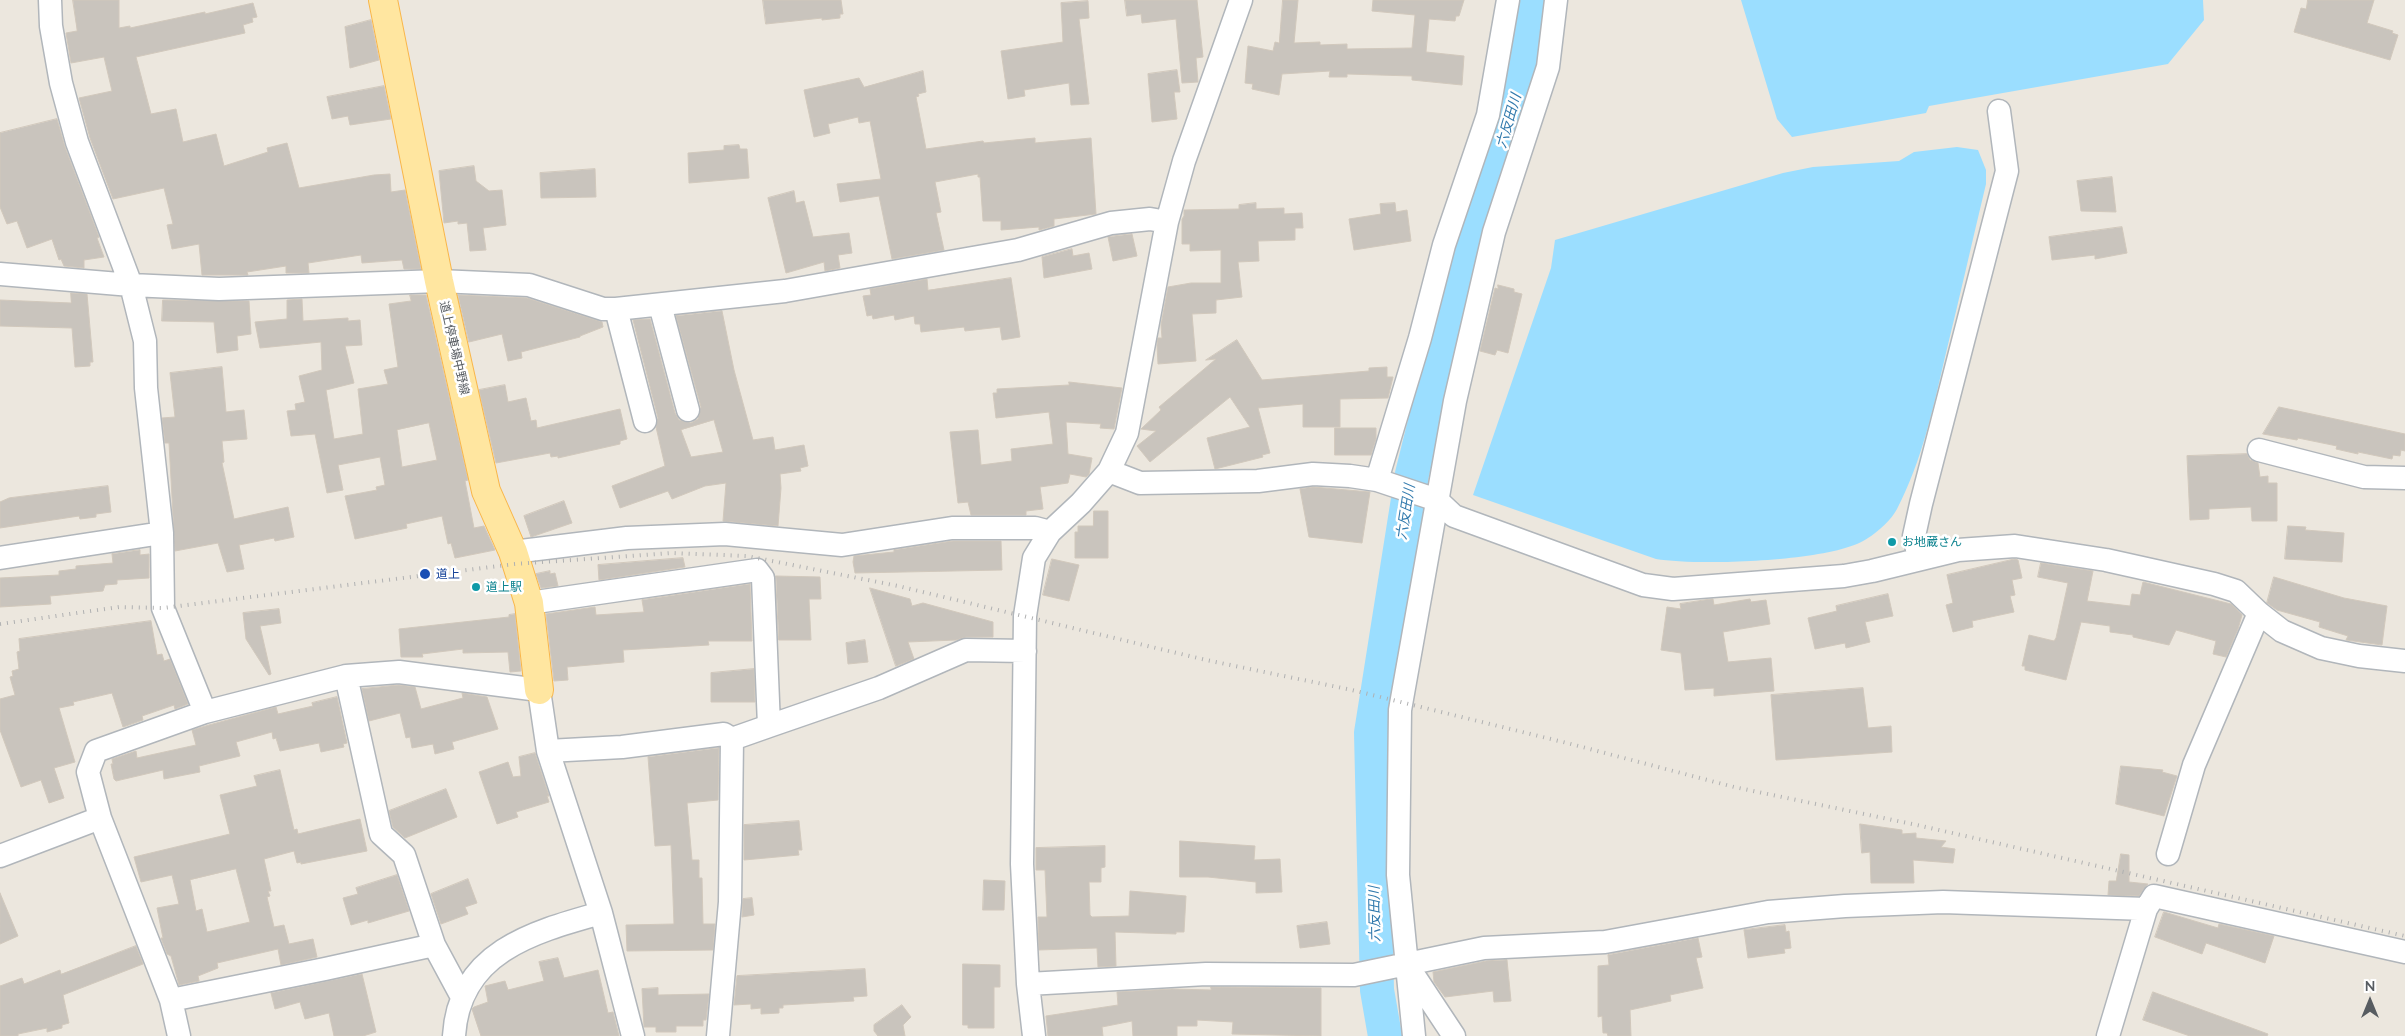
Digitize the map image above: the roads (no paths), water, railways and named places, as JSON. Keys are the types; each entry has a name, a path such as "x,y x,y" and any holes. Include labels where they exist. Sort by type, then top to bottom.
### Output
{"main road":[{"name":"道上停車場中野線","path":"383,0 439,281 486,491 513,552 528,603 539,690"}],"street":[{"path":"50,0 51,26 61,83 77,142 131,285 146,341 146,388 162,533 164,608 205,712"},
{"path":"1034,1036 1028,984 1022,864 1025,616 1034,558 1050,532 1081,503 1109,471 1127,433 1167,222 1184,161 1241,0"},
{"path":"1381,481 1444,244 1488,115 1508,0"},
{"path":"1414,1036 1398,875 1400,710 1433,498 1454,400 1494,232 1548,67 1556,0"},
{"path":"1919,558 1914,536 1921,504 2007,171 1999,111"},
{"path":"0,274 131,285 219,289 439,281 529,285 604,309 616,309 785,291 1018,250 1111,223 1150,219 1167,222"},
{"path":"660,304 688,410"},
{"path":"616,309 645,421"},
{"path":"2258,450 2364,477 2405,478"},
{"path":"1109,471 1140,483 1258,481 1313,474 1381,481 1433,498 1454,516 1643,585 1673,589 1844,576 1872,571 1919,558 1967,549 2015,546 2096,559 2214,584 2236,591 2259,613 2282,631 2322,648 2359,656 2405,661"},
{"path":"513,552 627,538 725,534 842,545 952,528 1035,528 1050,532"},
{"path":"0,558 162,533"},
{"path":"528,603 757,570 763,578 769,726"},
{"path":"2168,854 2194,765 2259,613"},
{"path":"732,739 879,688 966,650 1025,651"},
{"path":"179,1036 170,1000 100,818 88,772 96,751 205,712 346,676 399,672 539,690 548,751 601,914 633,1036"},
{"path":"346,676 381,834 404,855 434,945 462,998"},
{"path":"548,751 622,747 724,734 732,739"},
{"path":"718,1036 730,902 732,739"},
{"path":"0,856 100,818"},
{"path":"2108,1036 2146,909 2154,896 2405,952"},
{"path":"1028,984 1206,974 1354,975 1407,965 1430,957 1484,948 1605,942 1768,912 1845,906 1943,902 2146,909"},
{"path":"454,1036 462,998 475,974 509,945 552,927 601,914"},
{"path":"170,1000 434,945"},
{"path":"1407,965 1454,1036"}],"water":[{"path":"1741,0 2203,0 2204,20 2168,64 1929,106 1926,113 1792,137 1777,119"},
{"path":"1957,147 1978,150 1986,170 1986,184 1936,396 1920,454 1906,491 1895,513 1868,538 1851,546 1798,557 1733,562 1656,559 1473,495 1551,268 1555,240 1783,173 1813,167 1899,161 1914,152"}],"waterway":[{"name":"六反田川","path":"1385,1036 1377,990 1371,733 1412,474 1463,268 1517,102 1529,0"}],"railway":[{"path":"0,624 119,607 163,608 515,564 672,553 747,556 898,586 1206,660 1352,690 1567,743 1734,787 1917,825 2405,936"}],"place":[{"name":"お地蔵さん","path":"1892,542"},
{"name":"道上","path":"425,574"},
{"name":"道上駅","path":"476,587"}]}
